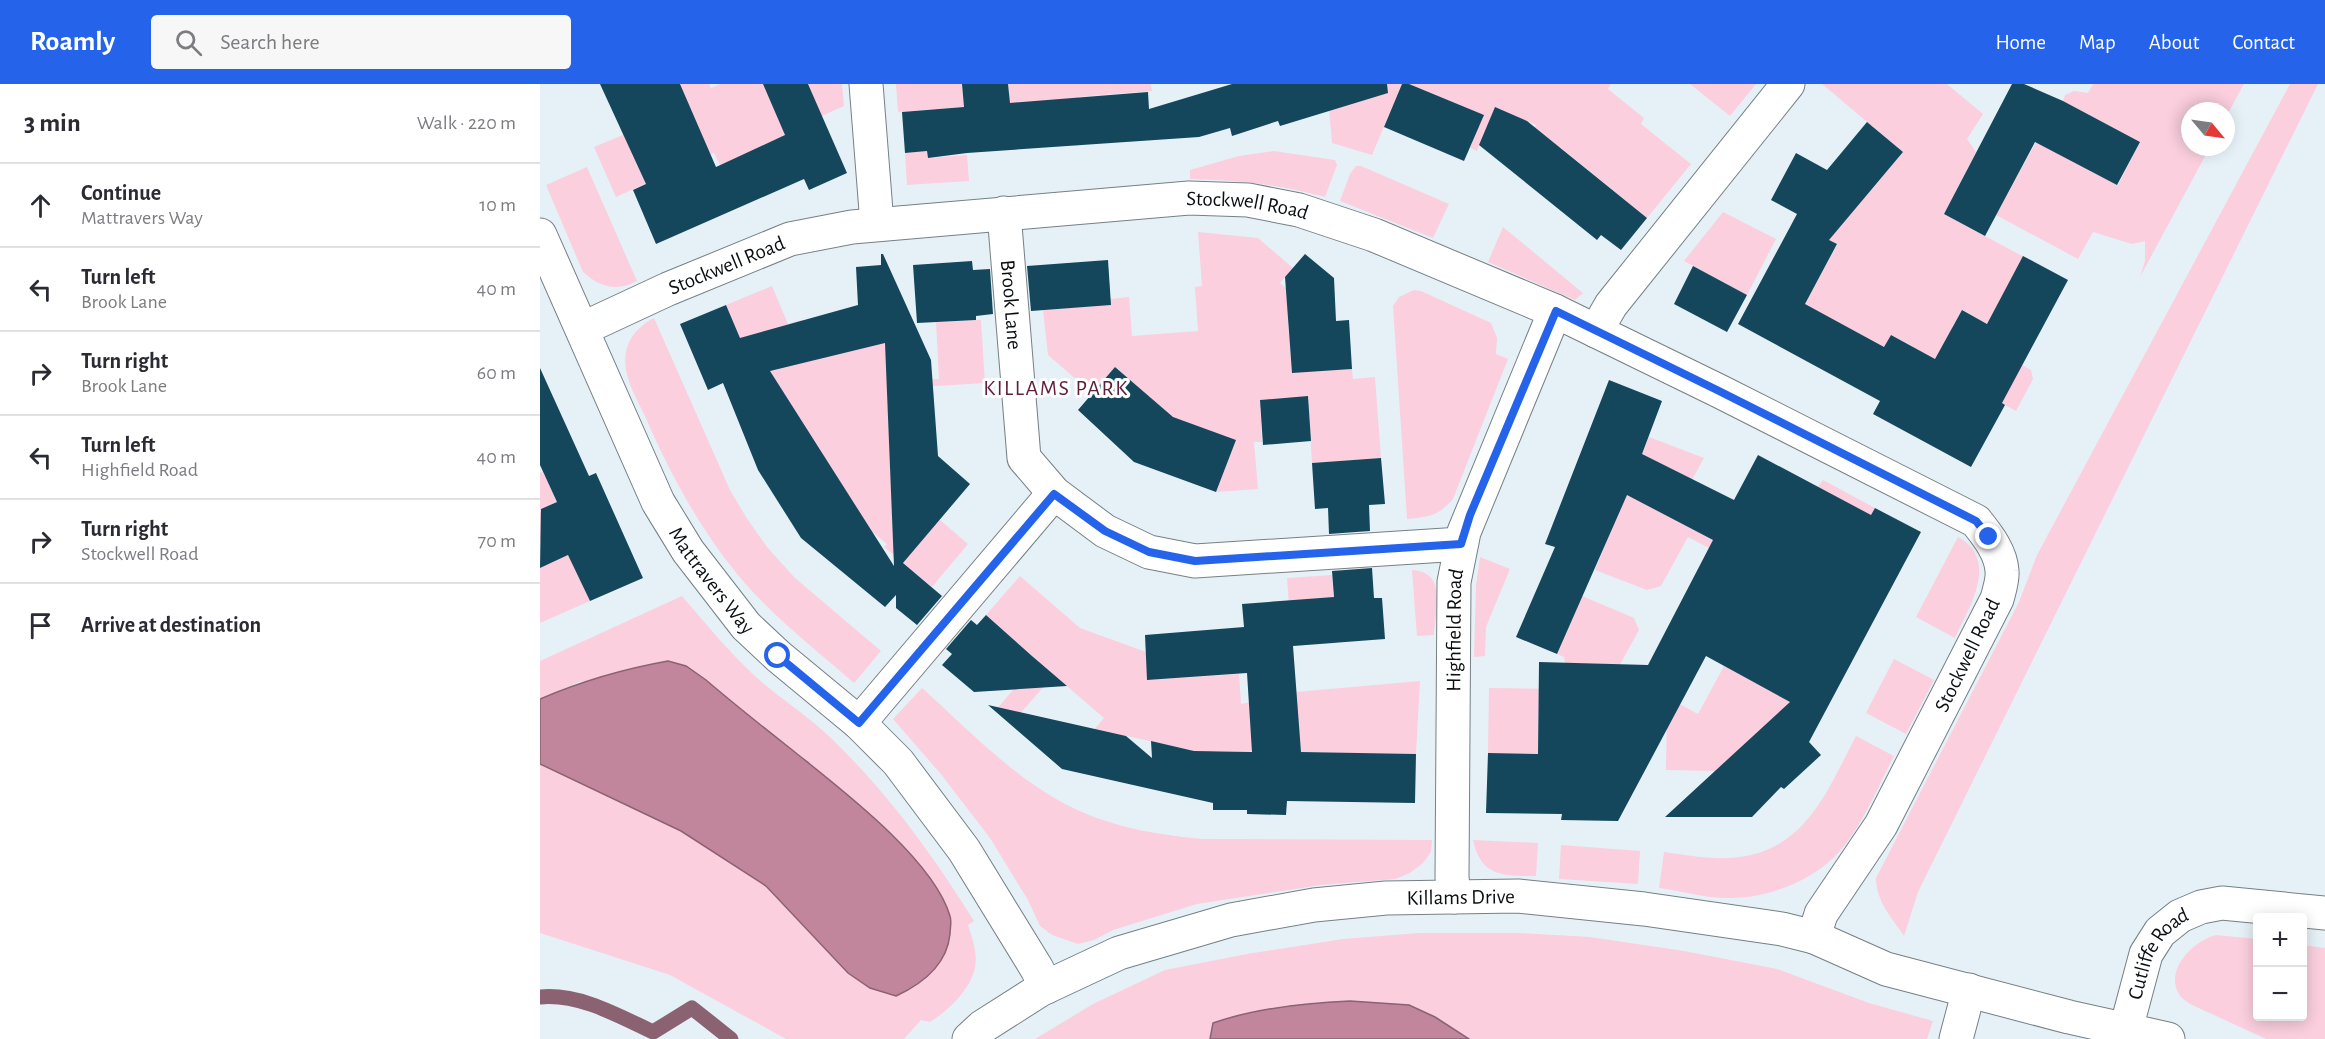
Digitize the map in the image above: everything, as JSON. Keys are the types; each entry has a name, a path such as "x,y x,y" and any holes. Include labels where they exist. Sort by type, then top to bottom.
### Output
{"street":[{"path":"866,84 877,224"},
{"path":"1596,331 1611,305 1788,84"},
{"name":"Stockwell Road","path":"582,329 668,289 790,239 877,224 1178,198 1248,200 1325,217 1374,235 1556,311 1719,391 1976,521 1989,537 2002,571 1997,599 1881,825 1821,914 1814,937"},
{"name":"Brook Lane","path":"1004,213 1024,458 1054,494 1105,531 1149,552 1195,561 1461,544"},
{"name":"Mattravers Way","path":"540,234 658,502 688,551 746,626 778,656 859,723 898,762 964,850 1047,987"},
{"name":"Highfield Road","path":"1454,897 1452,878 1454,582 1461,544 1470,515 1556,311"},
{"path":"859,723 1054,494"},
{"name":"Killams Drive","path":"969,1039 982,1027 1047,987 1119,954 1231,920 1314,905 1386,898 1518,896 1644,909 1748,924 1814,937 1886,969 2068,1017 2168,1039"},
{"name":"Cutliffe Road","path":"2126,1029 2146,954 2160,932 2180,916 2201,906 2222,903 2325,913"},
{"path":"1956,1039 1969,990"}],"shaded area":[{"path":"652,84 709,84 711,88 720,84 842,84 844,106 784,133 801,171 777,139 720,165 714,153 616,197 594,147 623,135 620,128 663,109"},
{"path":"896,84 962,84 964,107 898,112"},
{"path":"1008,84 1151,84 1152,91 1078,97 1081,145 1075,146 1072,105 1010,109"},
{"path":"1327,84 1402,84 1372,155 1332,143"},
{"path":"1409,84 1611,84 1608,89 1644,118 1641,124 1691,164 1647,218 1560,147 1518,168 1536,125 1495,108 1477,151 1470,148 1483,115"},
{"path":"1690,84 1756,84 1730,116"},
{"path":"1822,84 1947,84 1983,114 1967,139 1976,152 1944,214 2024,257 1988,324 1962,310 1952,327 2031,370 2033,379 2016,411 1942,371 1910,345 1891,335 1860,390 1805,304 1837,245 1793,221 1797,214 1872,189 1903,152"},
{"path":"2093,84 2244,84 2234,102 2181,102 2181,156 2205,156 2140,277 2145,261 2145,241 2132,244 2093,232 2078,259 1996,215 2036,142 2118,185 2140,142 2063,101 2065,95 2074,91 2088,93"},
{"path":"2290,84 2318,84 1918,892 1904,936 1882,902 1876,878 2019,602 2037,555"},
{"path":"927,151 928,158 967,155 969,181 907,185 905,153"},
{"path":"1274,151 1335,160 1337,165 1325,197 1258,184 1190,179 1190,170 1239,156"},
{"path":"1356,166 1361,166 1449,204 1433,238 1340,201 1350,174"},
{"path":"587,167 637,281 630,284 608,286 595,281 583,272 546,185"},
{"path":"1723,212 1776,239 1747,295 1684,261"},
{"path":"1503,227 1583,293 1575,300 1488,262"},
{"path":"1198,232 1258,238 1293,268 1280,283 1300,300 1288,324 1292,372 1352,369 1353,379 1375,377 1381,458 1312,463 1308,397 1260,400 1262,442 1254,442 1258,489 1216,492 1236,440 1160,465 1167,412 1115,367 1092,393 1048,355 1043,310 1111,305 1111,299 1129,297 1132,336 1198,331 1195,287 1202,286"},
{"path":"772,286 788,324 802,320 809,347 912,323 915,380 939,379 936,322 981,320 985,383 887,389 891,478 968,544 932,587 884,547 887,544 849,513 853,502 812,437 753,370 726,305"},
{"path":"1414,290 1421,291 1491,323 1497,338 1496,354 1508,359 1453,499 1433,515 1407,519 1393,306 1399,297"},
{"path":"654,318 730,490 746,517 767,547 795,578 881,651 854,683 793,631 737,574 698,518 664,458 629,382 625,361 628,346 635,333"},
{"path":"1649,437 1704,458 1671,518 1713,540 1737,494 1791,523 1823,480 1875,508 1838,578 1770,580 1688,537 1661,586 1647,590 1595,570"},
{"path":"543,471 557,502 540,510 540,473"},
{"path":"540,510 551,534 568,529 540,541"},
{"path":"1958,537 1971,547 1977,558 1979,571 1978,585 1973,599 1955,638 1916,617"},
{"path":"569,555 590,601 540,623 540,568"},
{"path":"1480,557 1510,569 1486,627 1485,656 1474,657 1476,585"},
{"path":"1412,570 1423,572 1435,585 1437,604 1434,635 1417,636"},
{"path":"1332,575 1337,643 1292,646 1287,578"},
{"path":"1020,576 1080,628 1146,652 1148,680 1239,674 1241,704 1296,692 1420,681 1416,754 1213,751 1213,798 1183,791 1191,750 1122,735 1064,765 1104,718 1054,675 1011,724 995,711 1038,661 986,615"},
{"path":"682,596 746,667 825,732 874,783 926,849 974,921 968,925 976,957 975,968 968,984 944,1012 930,1022 921,1020 904,1039 786,1039 670,975 540,933 540,764 681,831 766,886 848,973 870,988 896,996 923,979 944,956 908,851 808,762 686,666 579,682 540,699 540,661"},
{"path":"1582,596 1634,618 1639,630 1617,670 1698,714 1724,666 1821,718 1714,777 1714,771 1666,770 1667,706 1539,695 1538,754 1488,753 1489,688 1612,690 1612,664 1565,663 1564,657 1557,654"},
{"path":"1894,659 1934,680 1906,734 1866,713"},
{"path":"668,661 686,666 706,680 833,783 882,825 925,871 940,894 951,922 948,945 944,955 924,979 896,996 870,988 848,973 766,886 681,831 540,764 540,699 603,676"},
{"path":"922,688 1017,773 1059,801 1111,823 1157,833 1203,839 1432,840 1431,852 1423,863 1410,873 1395,879 1321,885 1197,904 1113,930 1094,940 1078,944 1052,935 1040,926 1028,900 990,838 940,773 893,719"},
{"path":"1856,736 1894,756 1855,831 1829,862 1790,886 1761,895 1714,897 1659,888 1664,852 1728,858 1754,854 1776,846 1794,833 1822,799"},
{"path":"1473,840 1538,843 1536,876 1513,876 1488,868 1477,852"},
{"path":"1561,845 1640,851 1638,884 1559,879"},
{"path":"1419,933 1519,933 1590,937 1684,951 1777,969 1869,1003 1933,1021 1927,1039 1469,1039 1435,1017 1409,1005 1350,1001 1309,1003 1210,1034 1210,1039 1035,1039 1093,1004 1165,970 1343,939"},
{"path":"2216,935 2253,939 2253,1021 2307,1021 2307,946 2325,948 2325,1039 2266,1039 2190,1004 2182,998 2175,985 2178,966 2191,950 2207,938"},
{"path":"1350,1001 1409,1005 1435,1017 1469,1039 1210,1039 1213,1023 1229,1018 1280,1007"}],"building":[{"path":"600,84 680,84 716,167 785,135 763,84 808,84 847,173 809,190 804,179 656,244 633,190 646,184"},
{"path":"962,84 1008,84 1010,103 1148,92 1149,109 1232,84 1387,84 1388,93 1280,126 1278,121 1232,136 1230,128 1199,137 967,153 928,158 927,151 905,153 902,112 964,107"},
{"path":"1402,84 1409,84 1484,115 1464,161 1384,127"},
{"path":"2012,84 2024,84 2063,101 2140,142 2117,185 2035,142 1985,236 1944,214"},
{"path":"1495,107 1527,121 1647,218 1621,250 1601,235 1597,240 1479,145"},
{"path":"1867,122 1903,152 1829,240 1837,244 1805,304 1884,347 1891,335 1935,359 1962,310 1987,324 2023,256 2068,280 2002,403 2005,405 1971,467 1873,414 1880,401 1738,324 1797,214 1771,200 1796,153 1827,170"},
{"path":"881,254 883,254 931,360 938,456 970,484 903,563 942,596 917,625 896,608 896,595 885,607 801,538 758,470 723,383 708,390 680,324 726,305 740,338 858,305 856,267 881,265","holes":["885,343 894,566 770,371"]},
{"path":"1305,254 1334,278 1336,321 1349,320 1352,369 1292,373 1285,277"},
{"path":"1108,260 1111,305 1031,311 1027,266"},
{"path":"972,261 973,270 990,269 993,314 976,316 976,320 917,323 913,265"},
{"path":"1693,266 1747,295 1727,332 1674,304"},
{"path":"1115,367 1173,417 1236,440 1216,492 1134,462 1078,410"},
{"path":"540,368 589,476 596,473 643,578 590,601 568,555 540,568 541,509 557,502 540,465"},
{"path":"1609,380 1662,401 1642,454 1734,500 1758,455 1871,515 1875,508 1921,532 1809,742 1821,755 1784,789 1781,787 1752,817 1665,817 1790,702 1706,656 1618,821 1561,820 1562,814 1486,813 1488,753 1538,754 1539,662 1648,665 1713,540 1627,495 1557,654 1516,637 1555,547 1545,544"},
{"path":"1308,396 1311,441 1263,445 1260,400"},
{"path":"1381,458 1385,504 1369,505 1370,531 1329,534 1328,508 1315,509 1312,463"},
{"path":"1372,568 1374,598 1382,598 1385,639 1293,646 1301,752 1416,754 1415,803 1287,801 1286,815 1247,814 1247,810 1213,810 1213,803 1062,769 988,705 1126,736 1152,758 1151,741 1194,751 1252,752 1247,673 1147,680 1145,635 1244,627 1242,604 1334,597 1332,571"},
{"path":"986,615 1067,686 974,692 942,665 952,654 946,649 971,620 977,625"}],"waterway":[{"path":"540,997 584,1002 653,1032 692,1008 731,1039"}],"district":[{"name":"KILLAMS PARK","path":"1056,387"}],"route":[{"path":"778,656 859,723 1054,494 1105,531 1149,552 1195,561 1461,544 1470,515 1556,311 1976,521 1989,537"}]}
